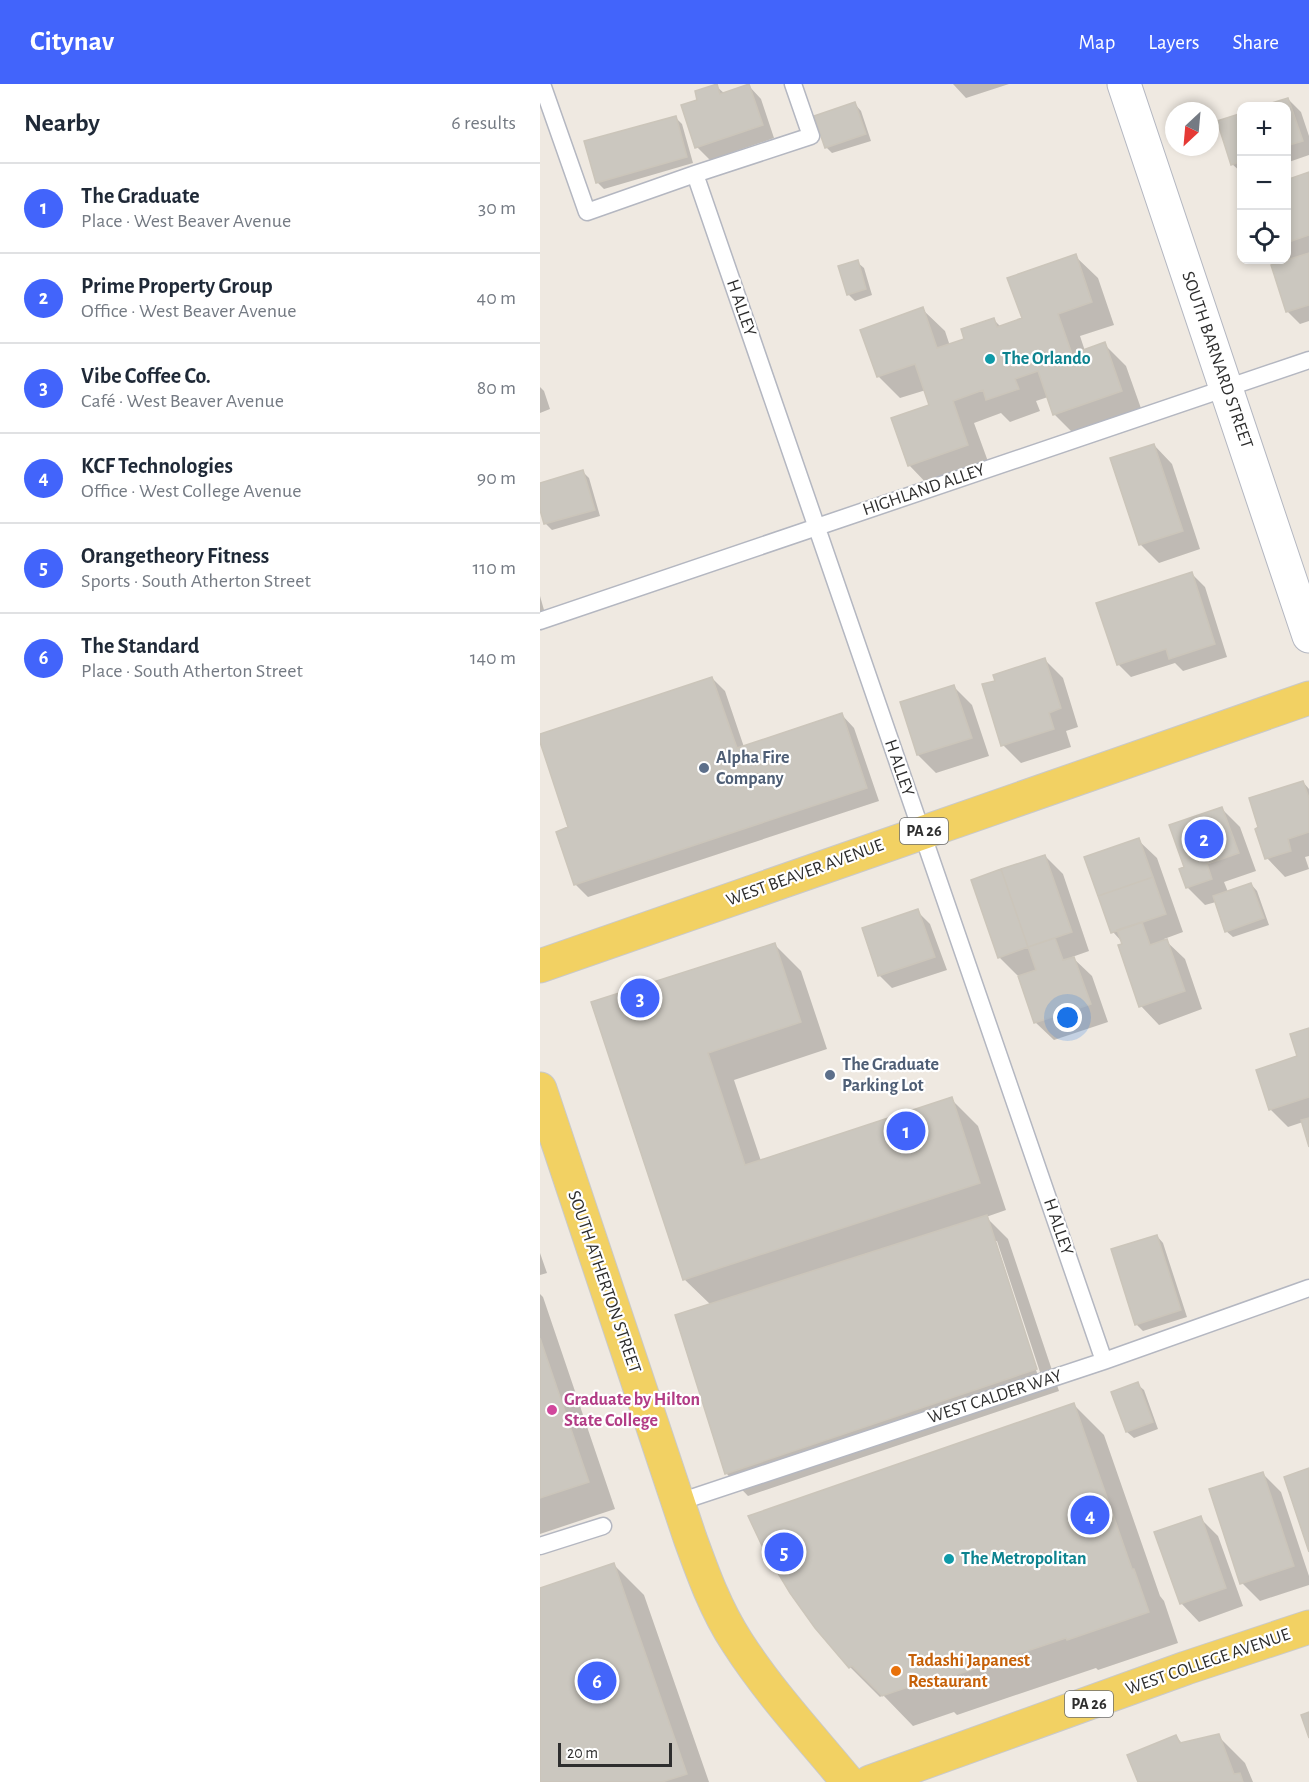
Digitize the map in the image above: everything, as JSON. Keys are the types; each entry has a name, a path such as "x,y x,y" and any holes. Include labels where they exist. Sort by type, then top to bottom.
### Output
{"main road":[{"name":"WEST BEAVER AVENUE","path":"540,966 1309,698"},
{"name":"SOUTH ATHERTON STREET","path":"540,1089 678,1502 718,1609 737,1641 775,1695 848,1782"},
{"name":"WEST COLLEGE AVENUE","path":"870,1782 1186,1668 1309,1627"}],"street":[{"name":"SOUTH BARNARD STREET","path":"1124,84 1309,636"}],"lane":[{"path":"542,84 586,212 811,136 793,84"},
{"name":"H ALLEY","path":"695,174 1104,1361"},
{"name":"HIGHLAND ALLEY","path":"540,621 1309,360"},
{"name":"WEST CALDER WAY","path":"678,1502 1104,1361 1309,1288"},
{"path":"540,1546 603,1526"}],"building":[{"path":"717,84 720,94 749,84 763,125 695,148 681,105 697,100 695,91"},
{"path":"1288,98 1289,102 1275,102"},
{"path":"855,102 866,134 825,148 814,116"},
{"path":"1291,107 1303,141 1291,145"},
{"path":"1237,115 1237,163 1231,165 1219,127 1219,120"},
{"path":"676,116 687,157 596,183 584,141"},
{"path":"1309,172 1309,235 1291,241 1291,210 1291,178"},
{"path":"1309,253 1309,305 1286,312 1271,265 1291,264 1291,259"},
{"name":"The Orlando","path":"1076,254 1092,302 1058,314 1072,354 1105,342 1122,391 1053,415 1038,371 1015,379 1019,389 986,400 983,390 953,401 968,445 908,466 891,418 929,405 915,364 877,377 860,330 923,307 937,348 964,339 961,329 994,318 997,327 1022,318 1007,278"},
{"path":"858,260 866,289 847,295 838,266"},
{"path":"1154,444 1183,531 1139,545 1110,458"},
{"path":"583,470 595,510 544,524 540,510 540,483"},
{"path":"1192,572 1215,644 1169,659 1166,649 1117,665 1096,603"},
{"path":"1045,658 1061,708 1049,713 1054,729 1001,746 982,684 995,681 993,675"},
{"name":"Alpha Fire Company","path":"712,677 737,748 842,713 867,788 574,885 556,832 568,827 540,742 540,734"},
{"path":"954,685 972,738 917,755 900,702"},
{"path":"1303,781 1309,798 1309,832 1288,839 1291,851 1265,859 1255,829 1258,827 1249,798"},
{"path":"1222,807 1239,853 1207,864 1212,879 1186,888 1179,869 1184,867 1169,825"},
{"path":"1139,838 1153,877 1098,896 1084,857"},
{"path":"1045,855 1072,932 1028,947 1001,869"},
{"path":"1001,869 1028,947 998,958 971,880"},
{"path":"1153,877 1166,914 1111,933 1098,896"},
{"path":"1251,883 1264,918 1225,932 1213,896"},
{"path":"918,909 935,957 878,976 862,928"},
{"path":"1142,922 1150,945 1167,939 1185,991 1139,1007 1118,945 1122,944 1117,930"},
{"path":"1055,938 1063,960 1074,957 1091,1004 1034,1023 1018,976 1036,970 1028,947"},
{"path":"775,943 801,1022 708,1053 745,1165 952,1097 980,1183 683,1280 591,1002"},
{"path":"1309,1028 1309,1097 1269,1110 1256,1070 1297,1056 1290,1034"},
{"path":"1309,1118 1309,1147 1301,1120"},
{"path":"987,1215 1037,1369 725,1474 675,1315"},
{"path":"1157,1235 1181,1310 1135,1325 1111,1249"},
{"name":"Graduate by Hilton State College","path":"540,1338 589,1482 540,1498"},
{"path":"1138,1382 1153,1422 1126,1432 1111,1392"},
{"name":"The Metropolitan","path":"1074,1403 1149,1612 926,1685 923,1682 882,1696 852,1666 849,1668 815,1628 764,1550 748,1516"},
{"path":"1309,1468 1309,1552 1284,1477"},
{"path":"1263,1472 1294,1566 1240,1584 1209,1489"},
{"path":"1201,1516 1226,1588 1180,1604 1154,1532"},
{"path":"614,1563 687,1774 662,1782 540,1782 540,1588"},
{"path":"1309,1712 1309,1738 1301,1715"},
{"path":"1219,1734 1234,1774 1240,1773 1243,1782 1138,1782 1127,1755 1176,1735 1180,1743"}],"place":[{"name":"The Orlando","path":"990,359"},
{"name":"Alpha Fire Company","path":"704,768"},
{"name":"Prime Property Group","path":"1204,839"},
{"name":"Vibe Coffee Co.","path":"640,998"},
{"name":"The Graduate Parking Lot","path":"830,1075"},
{"name":"The Graduate","path":"906,1131"},
{"name":"Graduate by Hilton State College","path":"552,1410"},
{"name":"KCF Technologies","path":"1090,1515"},
{"name":"Orangetheory Fitness","path":"784,1552"},
{"name":"The Metropolitan","path":"949,1559"},
{"name":"Tadashi Japanest Restaurant","path":"896,1671"},
{"name":"The Standard","path":"597,1681"}]}
